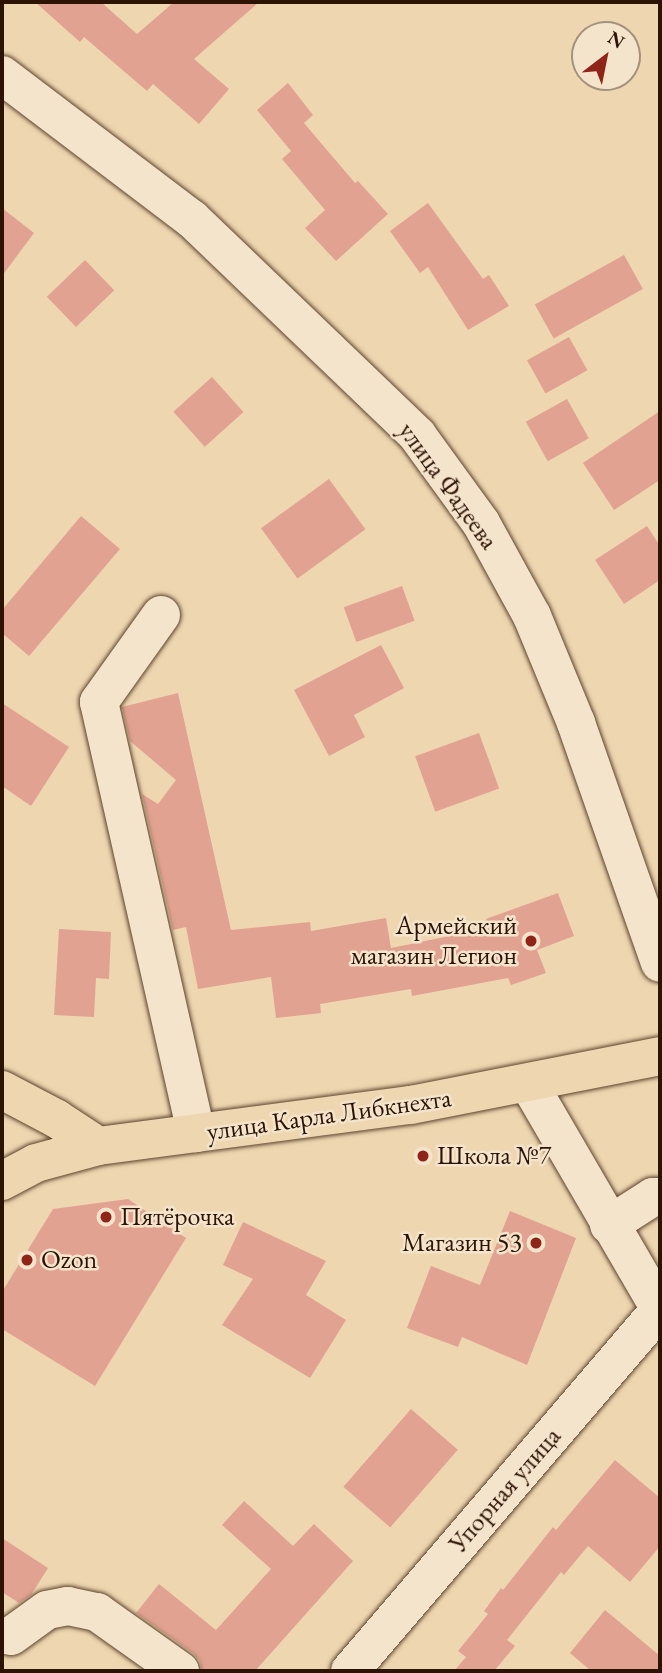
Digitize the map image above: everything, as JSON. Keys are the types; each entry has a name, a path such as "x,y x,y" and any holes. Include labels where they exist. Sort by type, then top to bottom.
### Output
{"main road":[{"name":"улица Карла Либкнехта","path":"2,1181 36,1163 98,1146 411,1105 529,1084 660,1056"},
{"path":"2,1090 57,1119 98,1146"}],"street":[{"name":"улица Фадеева","path":"2,75 192,219 417,435 481,523 532,616 576,723 660,964"},
{"path":"161,615 99,702 197,1133"},
{"path":"529,1084 660,1309"},
{"path":"609,1224 653,1197 660,1196"},
{"name":"Упорная улица","path":"350,1671 660,1309"},
{"path":"11,1636 47,1610 68,1606 97,1612 180,1671"}],"building":[{"path":"35,2 101,2 137,34 174,2 259,2 194,59 229,89 199,124 153,84 147,91 84,37 80,42"},
{"path":"288,83 313,115 304,123 355,183 358,181 388,214 336,261 305,228 325,210 282,159 291,151 257,110"},
{"path":"428,203 483,279 489,275 509,306 468,330 428,267 420,273 390,231"},
{"path":"2,208 34,233 2,276"},
{"path":"624,255 643,289 554,339 535,304"},
{"path":"85,260 114,290 76,327 47,297"},
{"path":"569,337 587,370 545,394 527,360"},
{"path":"212,377 243,412 205,447 173,412"},
{"path":"567,399 589,438 548,461 526,422"},
{"path":"660,411 660,480 614,510 583,463"},
{"path":"329,479 365,529 297,579 261,528"},
{"path":"81,516 120,549 29,656 2,633 2,610"},
{"path":"647,526 660,546 660,580 624,604 595,560"},
{"path":"402,586 415,621 356,642 344,607"},
{"path":"381,645 404,688 354,715 365,737 329,756 294,690"},
{"path":"178,693 231,930 310,922 311,931 386,918 391,948 489,928 486,919 558,893 574,936 537,950 546,973 511,985 508,978 412,996 411,989 320,1004 321,1013 276,1018 271,977 198,989 186,927 173,930 142,794 158,804 176,780 130,741 122,707"},
{"path":"2,703 69,747 31,806 2,786"},
{"path":"479,733 499,788 435,812 415,756"},
{"path":"59,929 111,932 109,979 96,978 94,1017 54,1015"},
{"path":"128,1199 186,1238 95,1386 2,1329 2,1292 53,1209"},
{"path":"510,1211 576,1238 527,1365 462,1337 458,1347 407,1328 431,1266 480,1285"},
{"path":"243,1222 326,1261 306,1295 346,1320 310,1378 222,1325 253,1279 223,1265"},
{"path":"411,1409 458,1450 390,1527 343,1487"},
{"path":"615,1460 660,1498 660,1546 630,1582 588,1546 564,1575 561,1572 507,1640 515,1646 494,1671 454,1671 466,1657 458,1651 488,1614 484,1611 501,1588 503,1590 553,1527 556,1530"},
{"path":"244,1501 293,1546 314,1524 353,1561 255,1671 202,1671 200,1661 193,1653 136,1613 159,1584 216,1630 271,1569 222,1525"},
{"path":"2,1538 48,1568 31,1595 19,1603 2,1592"},
{"path":"605,1610 660,1656 660,1671 591,1671 570,1653"}],"place":[{"name":"Армейский магазин Легион","path":"531,941"},
{"name":"Школа №7","path":"423,1156"},
{"name":"Пятёрочка","path":"106,1217"},
{"name":"Магазин 53","path":"536,1243"},
{"name":"Ozon","path":"27,1260"}]}
